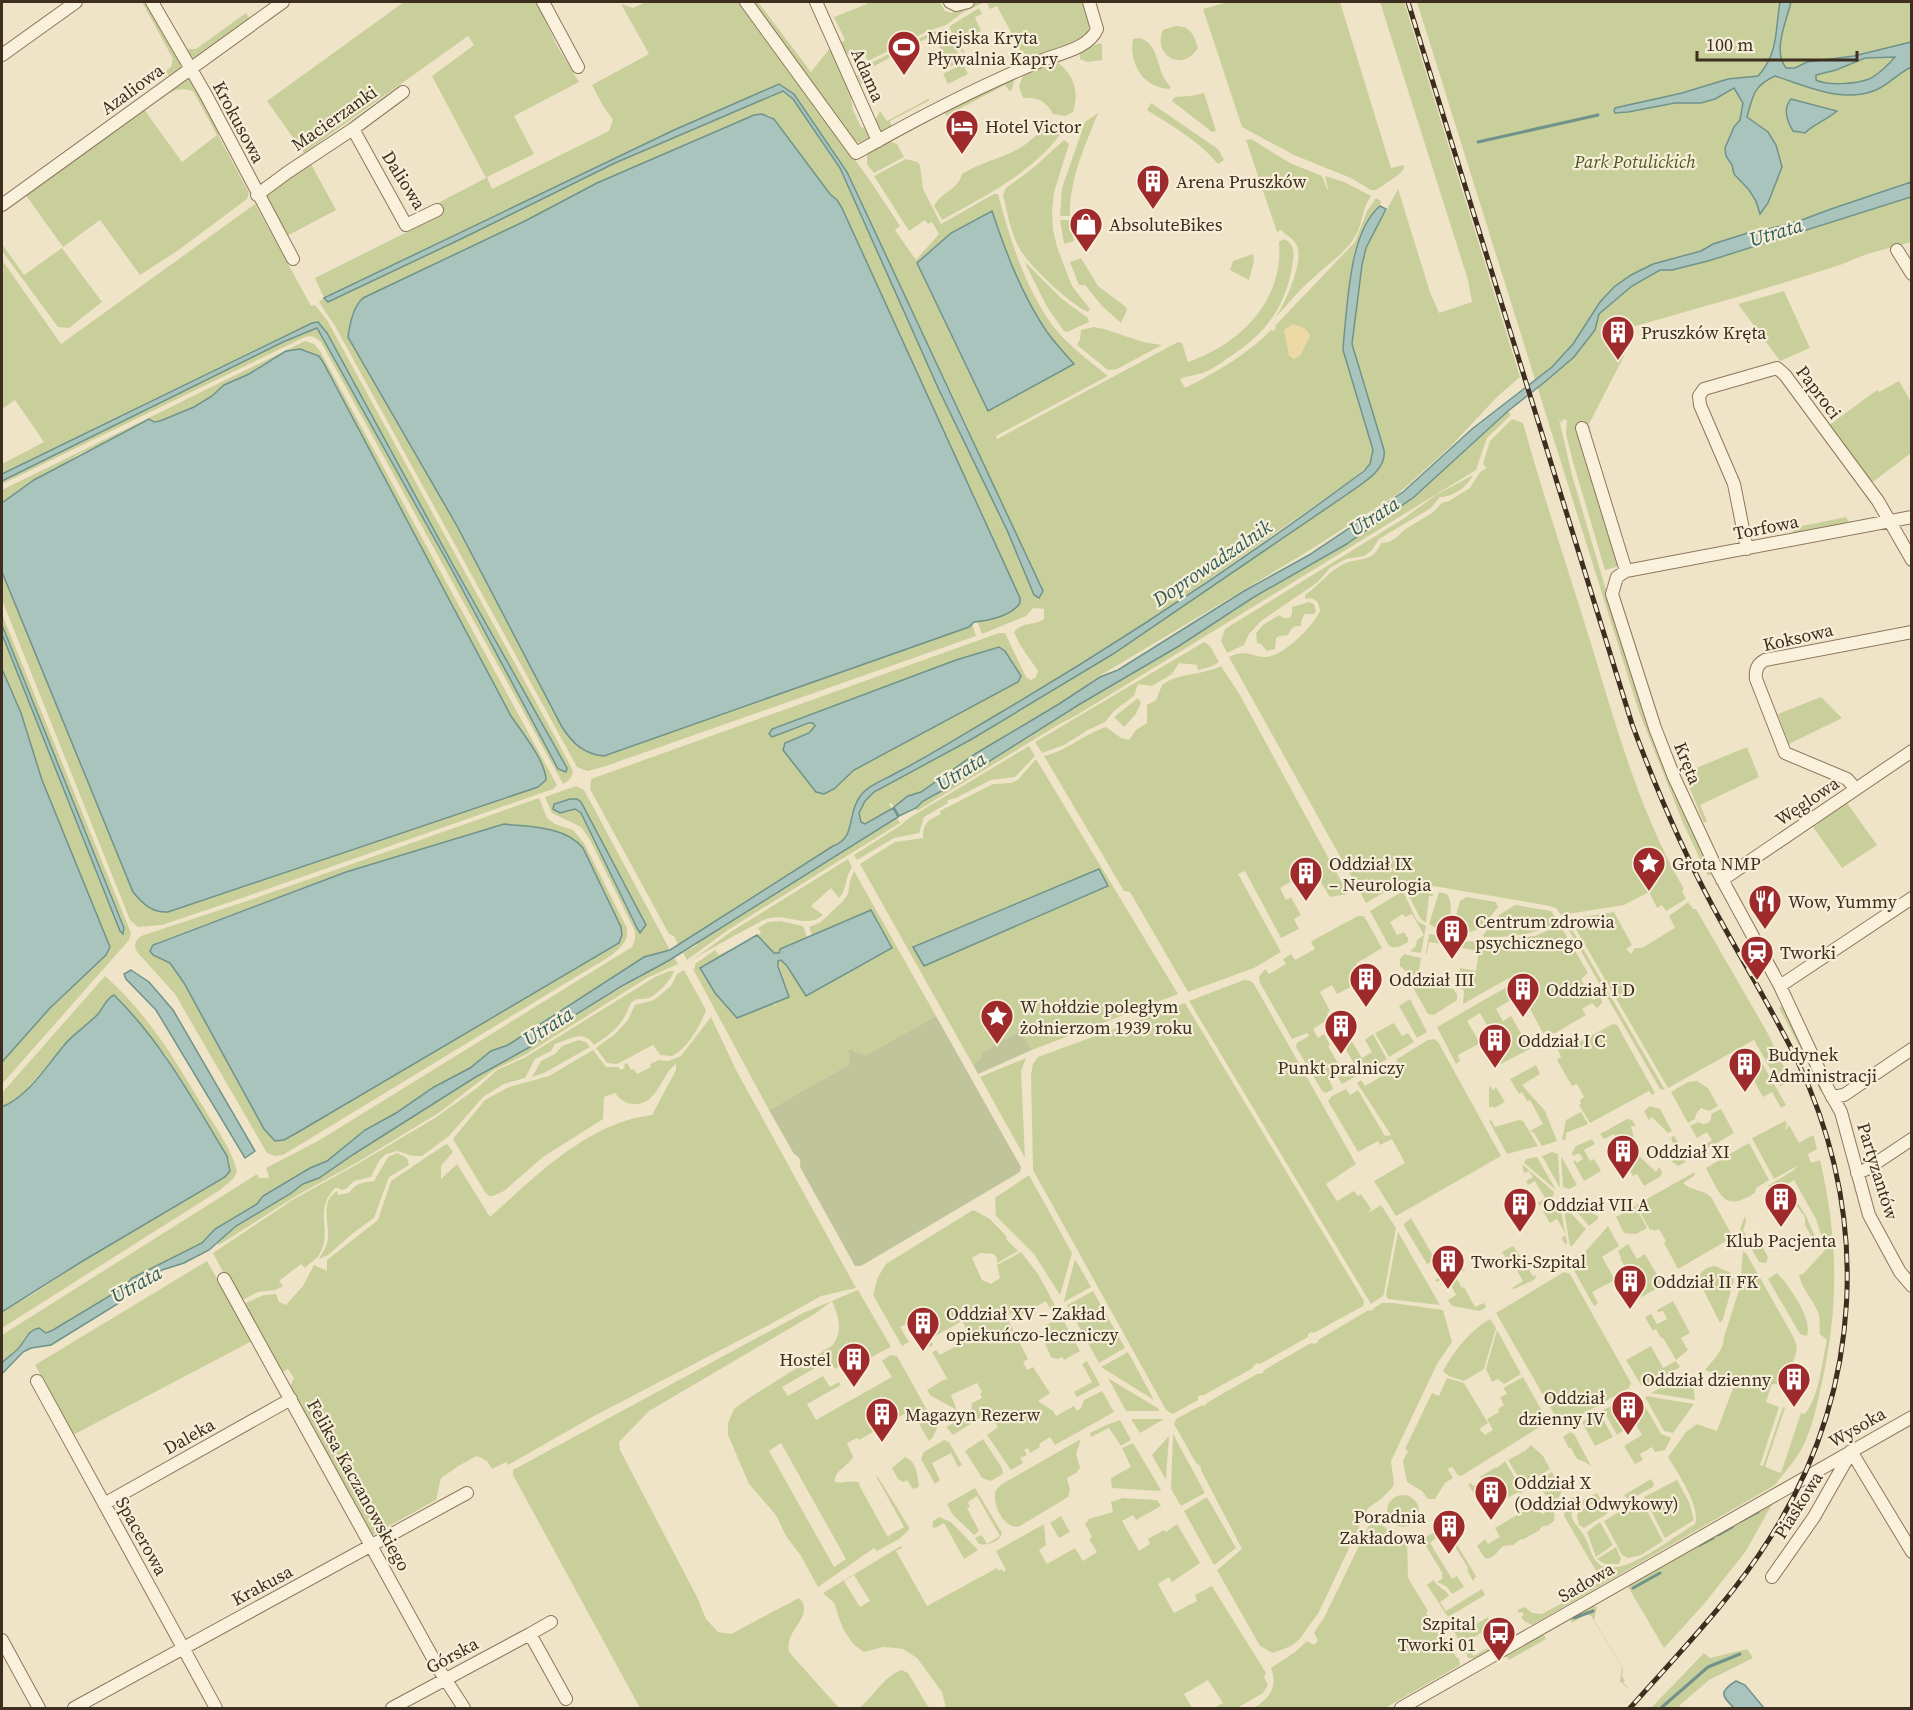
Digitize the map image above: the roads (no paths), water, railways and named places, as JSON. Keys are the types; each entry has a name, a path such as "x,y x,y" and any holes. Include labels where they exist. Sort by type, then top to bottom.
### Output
{"street":[{"path":"2,55 76,2"},
{"name":"Krokusowa","path":"152,2 293,259"},
{"name":"Azaliowa","path":"2,205 283,2"},
{"path":"543,2 578,67"},
{"path":"746,2 856,153 1017,70 1082,45 1092,37 1097,29 1089,2"},
{"name":"Adama","path":"816,2 878,141"},
{"path":"952,3 960,5 968,2"},
{"name":"Macierzanki","path":"257,195 403,92"},
{"name":"Daliowa","path":"353,129 406,225 437,210"},
{"path":"1897,250 1911,274"},
{"name":"Paproci","path":"1747,549 1734,484 1700,405 1699,396 1704,389 1770,369 1777,368 1785,375 1878,501 1890,522"},
{"path":"1582,428 1626,571"},
{"name":"Torfowa","path":"1626,571 1911,517"},
{"path":"1890,522 1911,560"},
{"name":"Kręta","path":"1626,571 1617,577 1612,589 1617,612 1662,748 1697,829 1780,986 1832,1097"},
{"name":"Koksowa","path":"1856,789 1847,779 1785,753 1756,679 1756,670 1765,660 1911,632"},
{"name":"Węglowa","path":"1722,880 1911,751"},
{"path":"1780,986 1911,898"},
{"path":"1832,1097 1844,1095 1911,1049"},
{"name":"Partyzantów","path":"1832,1097 1843,1117 1872,1220 1900,1272 1911,1286"},
{"path":"1857,1173 1868,1169 1911,1139"},
{"name":"Feliksa Kaczanowskiego","path":"224,1279 445,1678 464,1708"},
{"name":"Spacerowa","path":"37,1381 216,1708"},
{"name":"Daleka","path":"104,1504 291,1399"},
{"name":"Wysoka","path":"1790,1486 1911,1417"},
{"path":"1851,1451 1911,1552"},
{"name":"Piaskowa","path":"1772,1577 1814,1517 1851,1451"},
{"name":"Sadowa","path":"1401,1708 1790,1486"},
{"name":"Krakusa","path":"74,1708 467,1493"},
{"name":"Górska","path":"392,1708 551,1622"},
{"path":"530,1634 566,1699"},
{"path":"2,1640 39,1708"}],"water":[{"path":"1780,2 1791,2 1780,44 1782,61 1786,68 1795,68 1807,62 1854,56 1911,42 1911,67 1881,88 1863,94 1825,92 1775,76 1762,84 1755,92 1747,117 1768,132 1776,145 1782,167 1768,203 1760,214 1756,201 1734,174 1732,165 1726,156 1725,148 1734,127 1740,120 1743,103 1734,88 1715,99 1701,103 1675,103 1628,112 1615,113 1614,111 1615,108 1682,93 1728,79 1758,76 1770,59 1773,50","holes":["1895,57 1876,75 1863,81 1835,84 1816,80 1816,75 1836,70 1865,58"]},
{"path":"779,84 794,94 847,172 1043,591 1039,598 1034,595 1007,530 939,390 840,168 793,99 783,91 615,163 328,302 324,298 674,130"},
{"path":"1791,99 1837,111 1805,133 1793,131 1787,115 1787,106"},
{"path":"762,114 774,119 842,208 1020,598 1020,603 1016,608 999,617 974,622 969,627 604,756 597,755 580,747 562,727 457,526 348,337 351,321 354,311 363,298 525,221 597,183 754,115"},
{"name":"Utrata","path":"1911,182 1911,197 1708,261 1672,270 1660,270 1632,286 1599,314 1595,330 1574,357 1508,411 1414,497 1345,545 1254,597 1179,646 1080,704 923,801 916,808 899,816 894,807 908,796 921,792 975,754 1100,677 1118,670 1244,591 1309,555 1403,492 1472,429 1552,367 1573,344 1600,302 1614,287 1631,275 1653,264 1701,251 1713,244 1757,230 1799,221"},
{"name":"Utrata","path":"1380,206 1386,209 1366,248 1352,344 1384,450 1384,458 1372,476 1113,654 972,739 874,792 865,801 859,813 861,822 865,824 893,808 898,817 668,961 557,1026 530,1047 474,1078 319,1178 303,1184 236,1226 209,1250 184,1263 162,1270 147,1283 125,1295 119,1303 51,1345 31,1348 23,1352 2,1374 2,1363 17,1350 33,1330 39,1328 46,1333 53,1330 123,1288 132,1278 202,1243 215,1229 257,1204 263,1196 310,1168 327,1161 365,1130 396,1113 434,1087 470,1068 491,1051 508,1045 644,957 670,950 840,842 848,832 855,805 862,793 871,786 947,744 1138,628 1230,567 1364,471 1370,464 1373,450 1343,350 1349,285 1356,248 1370,217"},
{"path":"992,211 1022,289 1047,332 1074,364 988,411 917,263 951,233"},
{"path":"318,322 327,333 567,768 566,772 558,769 452,570 317,328 283,342 2,481 2,474"},
{"path":"300,349 319,356 323,362 511,716 538,756 546,780 538,787 168,912 157,911 144,904 133,892 2,572 2,503 34,480 149,419 154,422 160,421 194,407 224,385 249,374 286,351"},
{"path":"2,625 124,928 123,934 2,634"},
{"path":"999,647 1005,651 1021,676 1018,682 854,770 834,789 824,794 816,792 783,750 785,743 809,733 815,726 813,723 772,737 769,734 772,729 956,660"},
{"path":"2,669 21,713 42,780 110,947 106,955 50,1008 2,1062"},
{"path":"577,799 581,802 646,925 640,933 581,813 575,809 560,813 553,809 554,804"},
{"path":"504,824 536,827 567,835 583,848 621,927 622,935 619,943 300,1131 284,1140 275,1141 264,1129 184,983 170,963 153,955 150,951 153,945 346,872"},
{"path":"1099,869 1108,886 924,966 913,947"},
{"path":"871,910 892,948 806,996 781,960 778,961 778,966 789,997 737,1018 715,993 700,968 757,935 774,953 779,953 780,949"},
{"path":"131,970 149,982 173,1010 255,1151 245,1158 156,1010 126,979 124,974"},
{"path":"114,995 147,1032 176,1072 227,1156 230,1171 225,1177 81,1262 2,1312 2,1107 29,1088 66,1043 97,1015"},
{"path":"1736,1681 1745,1685 1764,1708 1734,1708 1725,1697 1724,1691"}],"waterway":[{"name":"Doprowadzalnik","path":"1478,142 1598,115"},
{"path":"1741,1521 1758,1512"},
{"path":"1718,1535 1732,1527"},
{"path":"1700,1545 1713,1538"},
{"path":"1633,1588 1660,1573"},
{"path":"1574,1618 1593,1611"},
{"path":"1661,1708 1708,1667 1740,1654"}],"railway":[{"path":"1408,2 1632,724 1659,793 1690,861 1797,1060 1821,1120 1838,1180 1846,1241 1846,1303 1839,1364 1824,1423 1801,1482 1755,1561 1703,1626 1630,1708"}],"place":[{"name":"Miejska Kryta Pływalnia Kapry","path":"904,76"},
{"name":"Hotel Victor","path":"962,155"},
{"name":"Arena Pruszków","path":"1153,210"},
{"name":"AbsoluteBikes","path":"1086,253"},
{"name":"Pruszków Kręta","path":"1618,361"},
{"name":"Grota NMP","path":"1649,892"},
{"name":"Oddział IX – Neurologia","path":"1306,902"},
{"name":"Wow, Yummy","path":"1765,930"},
{"name":"Centrum zdrowia psychicznego","path":"1452,960"},
{"name":"Tworki","path":"1757,981"},
{"name":"Oddział III","path":"1366,1008"},
{"name":"Oddział I D","path":"1523,1018"},
{"name":"W hołdzie poległym żołnierzom 1939 roku","path":"997,1045"},
{"name":"Punkt pralniczy","path":"1341,1055"},
{"name":"Oddział I C","path":"1495,1069"},
{"name":"Budynek Administracji","path":"1745,1093"},
{"name":"Oddział XI","path":"1623,1180"},
{"name":"Klub Pacjenta","path":"1781,1228"},
{"name":"Oddział VII A","path":"1520,1233"},
{"name":"Tworki-Szpital","path":"1448,1290"},
{"name":"Oddział II FK","path":"1630,1310"},
{"name":"Oddział XV – Zakład opiekuńczo-leczniczy","path":"923,1352"},
{"name":"Hostel","path":"854,1388"},
{"name":"Oddział dzienny","path":"1794,1408"},
{"name":"Oddział dzienny IV","path":"1628,1436"},
{"name":"Magazyn Rezerw","path":"882,1443"},
{"name":"Oddział X (Oddział Odwykowy)","path":"1491,1521"},
{"name":"Poradnia Zakładowa","path":"1449,1555"},
{"name":"Szpital Tworki 01","path":"1499,1662"}],"park label":[{"name":"Park Potulickich","path":"1635,161"}]}
